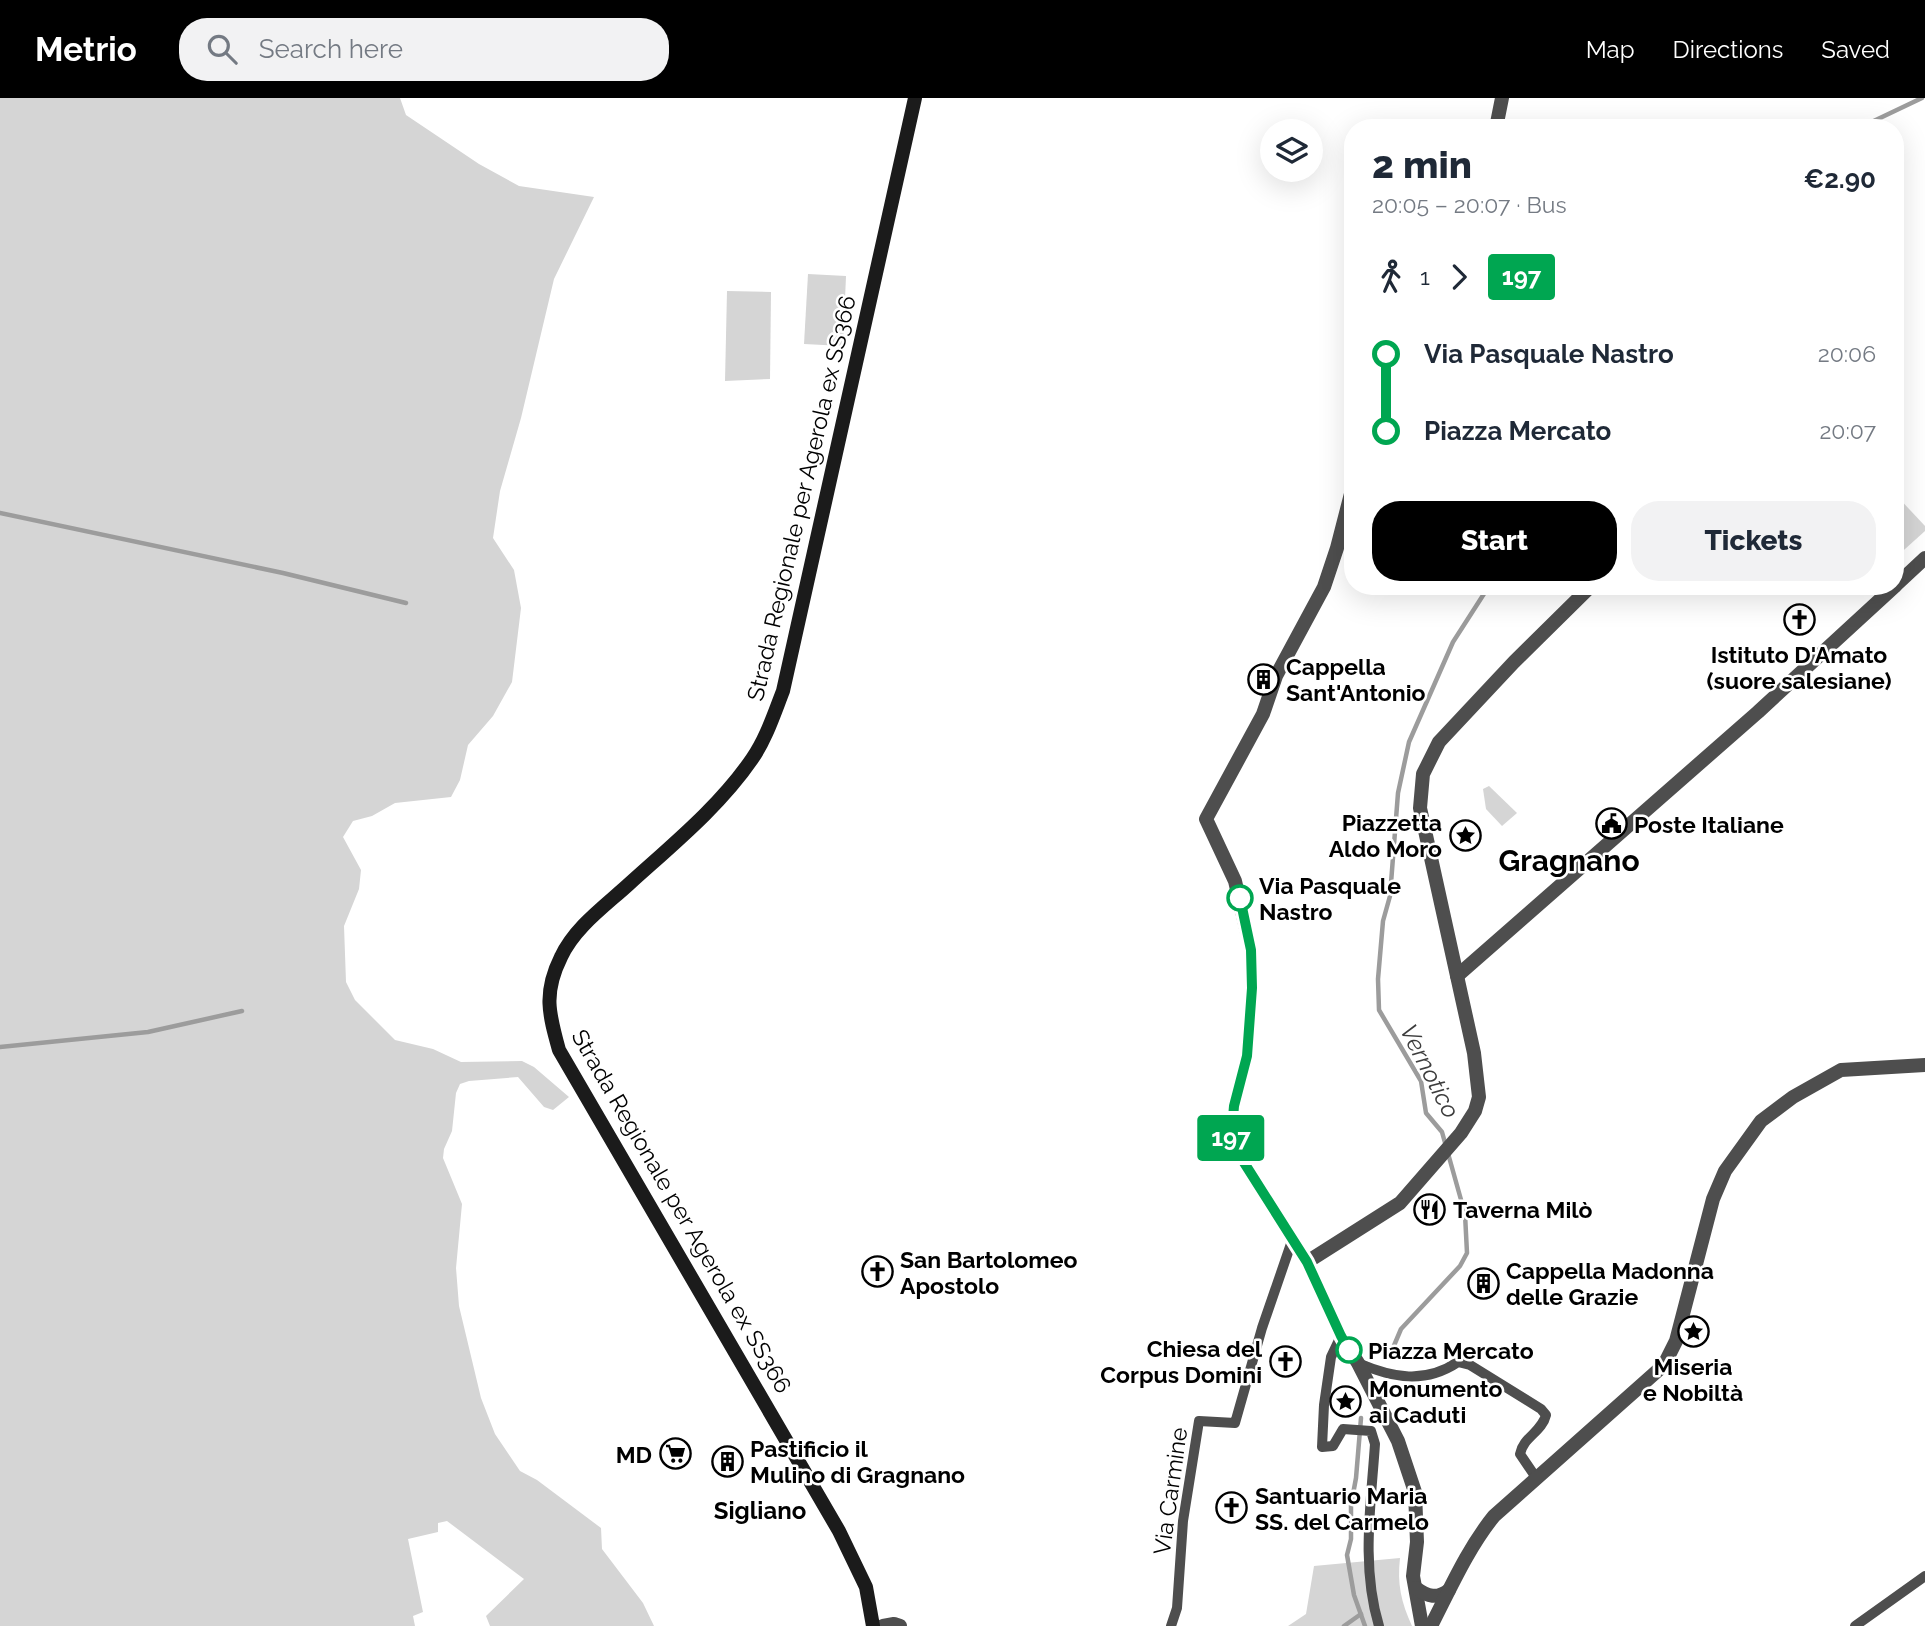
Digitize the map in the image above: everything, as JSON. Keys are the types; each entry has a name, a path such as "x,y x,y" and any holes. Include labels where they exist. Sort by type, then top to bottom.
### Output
{"main road":[{"name":"Strada Regionale per Agerola ex SS366","path":"873,1626 866,1587 839,1531 559,1050 548,1012 552,979 561,955 582,927 692,827 725,792 754,757 771,723 783,691 915,98"}],"street":[{"path":"1498,119 1502,98"},
{"path":"1344,521 1324,587 1276,676 1263,714 1206,818 1235,881 1251,950 1252,988 1247,1056 1234,1106 1231,1142 1307,1262 1341,1336 1398,1441 1415,1492 1417,1542 1413,1576 1422,1626"},
{"path":"1904,578 1925,558"},
{"path":"1307,1262 1400,1203 1461,1133 1475,1111 1479,1097 1474,1053 1420,808 1423,774 1439,742 1582,595"},
{"path":"1457,976 1758,712 1885,595"},
{"path":"1431,1626 1485,1526 1664,1364 1676,1341 1713,1199 1725,1171 1761,1121 1793,1097 1841,1070 1925,1065"},
{"name":"Via Carmine","path":"1171,1626 1177,1608 1183,1521 1199,1421 1235,1423 1262,1328 1293,1238"},
{"path":"1341,1336 1331,1357 1324,1405 1322,1447 1333,1446 1343,1429 1371,1431 1376,1444 1369,1570 1371,1596 1380,1626"},
{"path":"1358,1363 1391,1374 1418,1377 1443,1372 1458,1362 1470,1365 1541,1409 1546,1416 1544,1425 1524,1442 1520,1454 1537,1479"},
{"path":"1856,1626 1925,1576"},
{"path":"1416,1588 1429,1596 1440,1596 1449,1590"},
{"path":"883,1626 900,1626"}],"shaded area":[{"path":"0,98 400,98 406,115 479,164 519,186 594,197 554,279 521,418 500,491 493,538 514,570 521,608 512,682 493,716 468,745 460,780 451,797 395,803 372,816 353,821 343,837 361,870 359,889 344,926 346,982 355,1000 395,1040 433,1049 461,1062 522,1061 534,1067 569,1097 553,1110 544,1107 518,1077 460,1084 456,1093 452,1131 443,1158 462,1204 456,1268 459,1306 481,1398 495,1434 520,1471 537,1480 601,1528 602,1549 643,1603 654,1626 490,1626 486,1616 524,1579 447,1521 438,1523 438,1532 408,1539 423,1612 413,1616 415,1626 0,1626"},
{"path":"808,274 846,276 843,346 804,344"},
{"path":"727,291 771,292 770,379 725,381"},
{"path":"1904,504 1925,526 1925,531 1904,550"},
{"path":"1489,786 1517,813 1502,826 1486,809 1483,789"},
{"path":"1400,1558 1401,1593 1412,1626 1288,1626 1306,1614 1314,1566"}],"waterway":[{"name":"Vernotico","path":"1878,119 1922,98"},
{"path":"0,513 283,573 406,603"},
{"name":"Vernotico","path":"1390,1355 1401,1329 1460,1266 1467,1253 1465,1214 1442,1132 1426,1113 1421,1081 1379,1010 1378,979 1383,921 1390,896 1398,793 1409,742 1453,642 1483,595"},
{"path":"0,1047 148,1032 242,1011"},
{"name":"Vernotico","path":"1361,1418 1351,1505 1351,1539 1347,1555 1354,1595 1365,1626"},
{"path":"1344,1626 1361,1614"}],"bus line":[{"name":"197","path":"1240,898 1251,950 1252,988 1247,1056 1234,1106 1231,1142 1307,1262 1349,1350"}],"place":[{"name":"Istituto D'Amato (suore salesiane)","path":"1799,620"},
{"name":"Cappella Sant'Antonio","path":"1263,679"},
{"name":"Poste Italiane","path":"1611,824"},
{"name":"Piazzetta Aldo Moro","path":"1465,835"},
{"name":"Via Pasquale Nastro","path":"1240,898"},
{"name":"Taverna Milò","path":"1430,1209"},
{"name":"San Bartolomeo Apostolo","path":"877,1272"},
{"name":"Cappella Madonna delle Grazie","path":"1483,1283"},
{"name":"Miseria e Nobiltà","path":"1693,1332"},
{"name":"Piazza Mercato","path":"1349,1350"},
{"name":"Chiesa del Corpus Domini","path":"1285,1361"},
{"name":"Monumento ai Caduti","path":"1346,1401"},
{"name":"MD","path":"675,1454"},
{"name":"Pastificio il Mulino di Gragnano","path":"727,1461"},
{"name":"Santuario Maria SS. del Carmelo","path":"1232,1508"}],"district":[{"name":"Gragnano","path":"1569,860"},
{"name":"Sigliano","path":"760,1510"}]}
